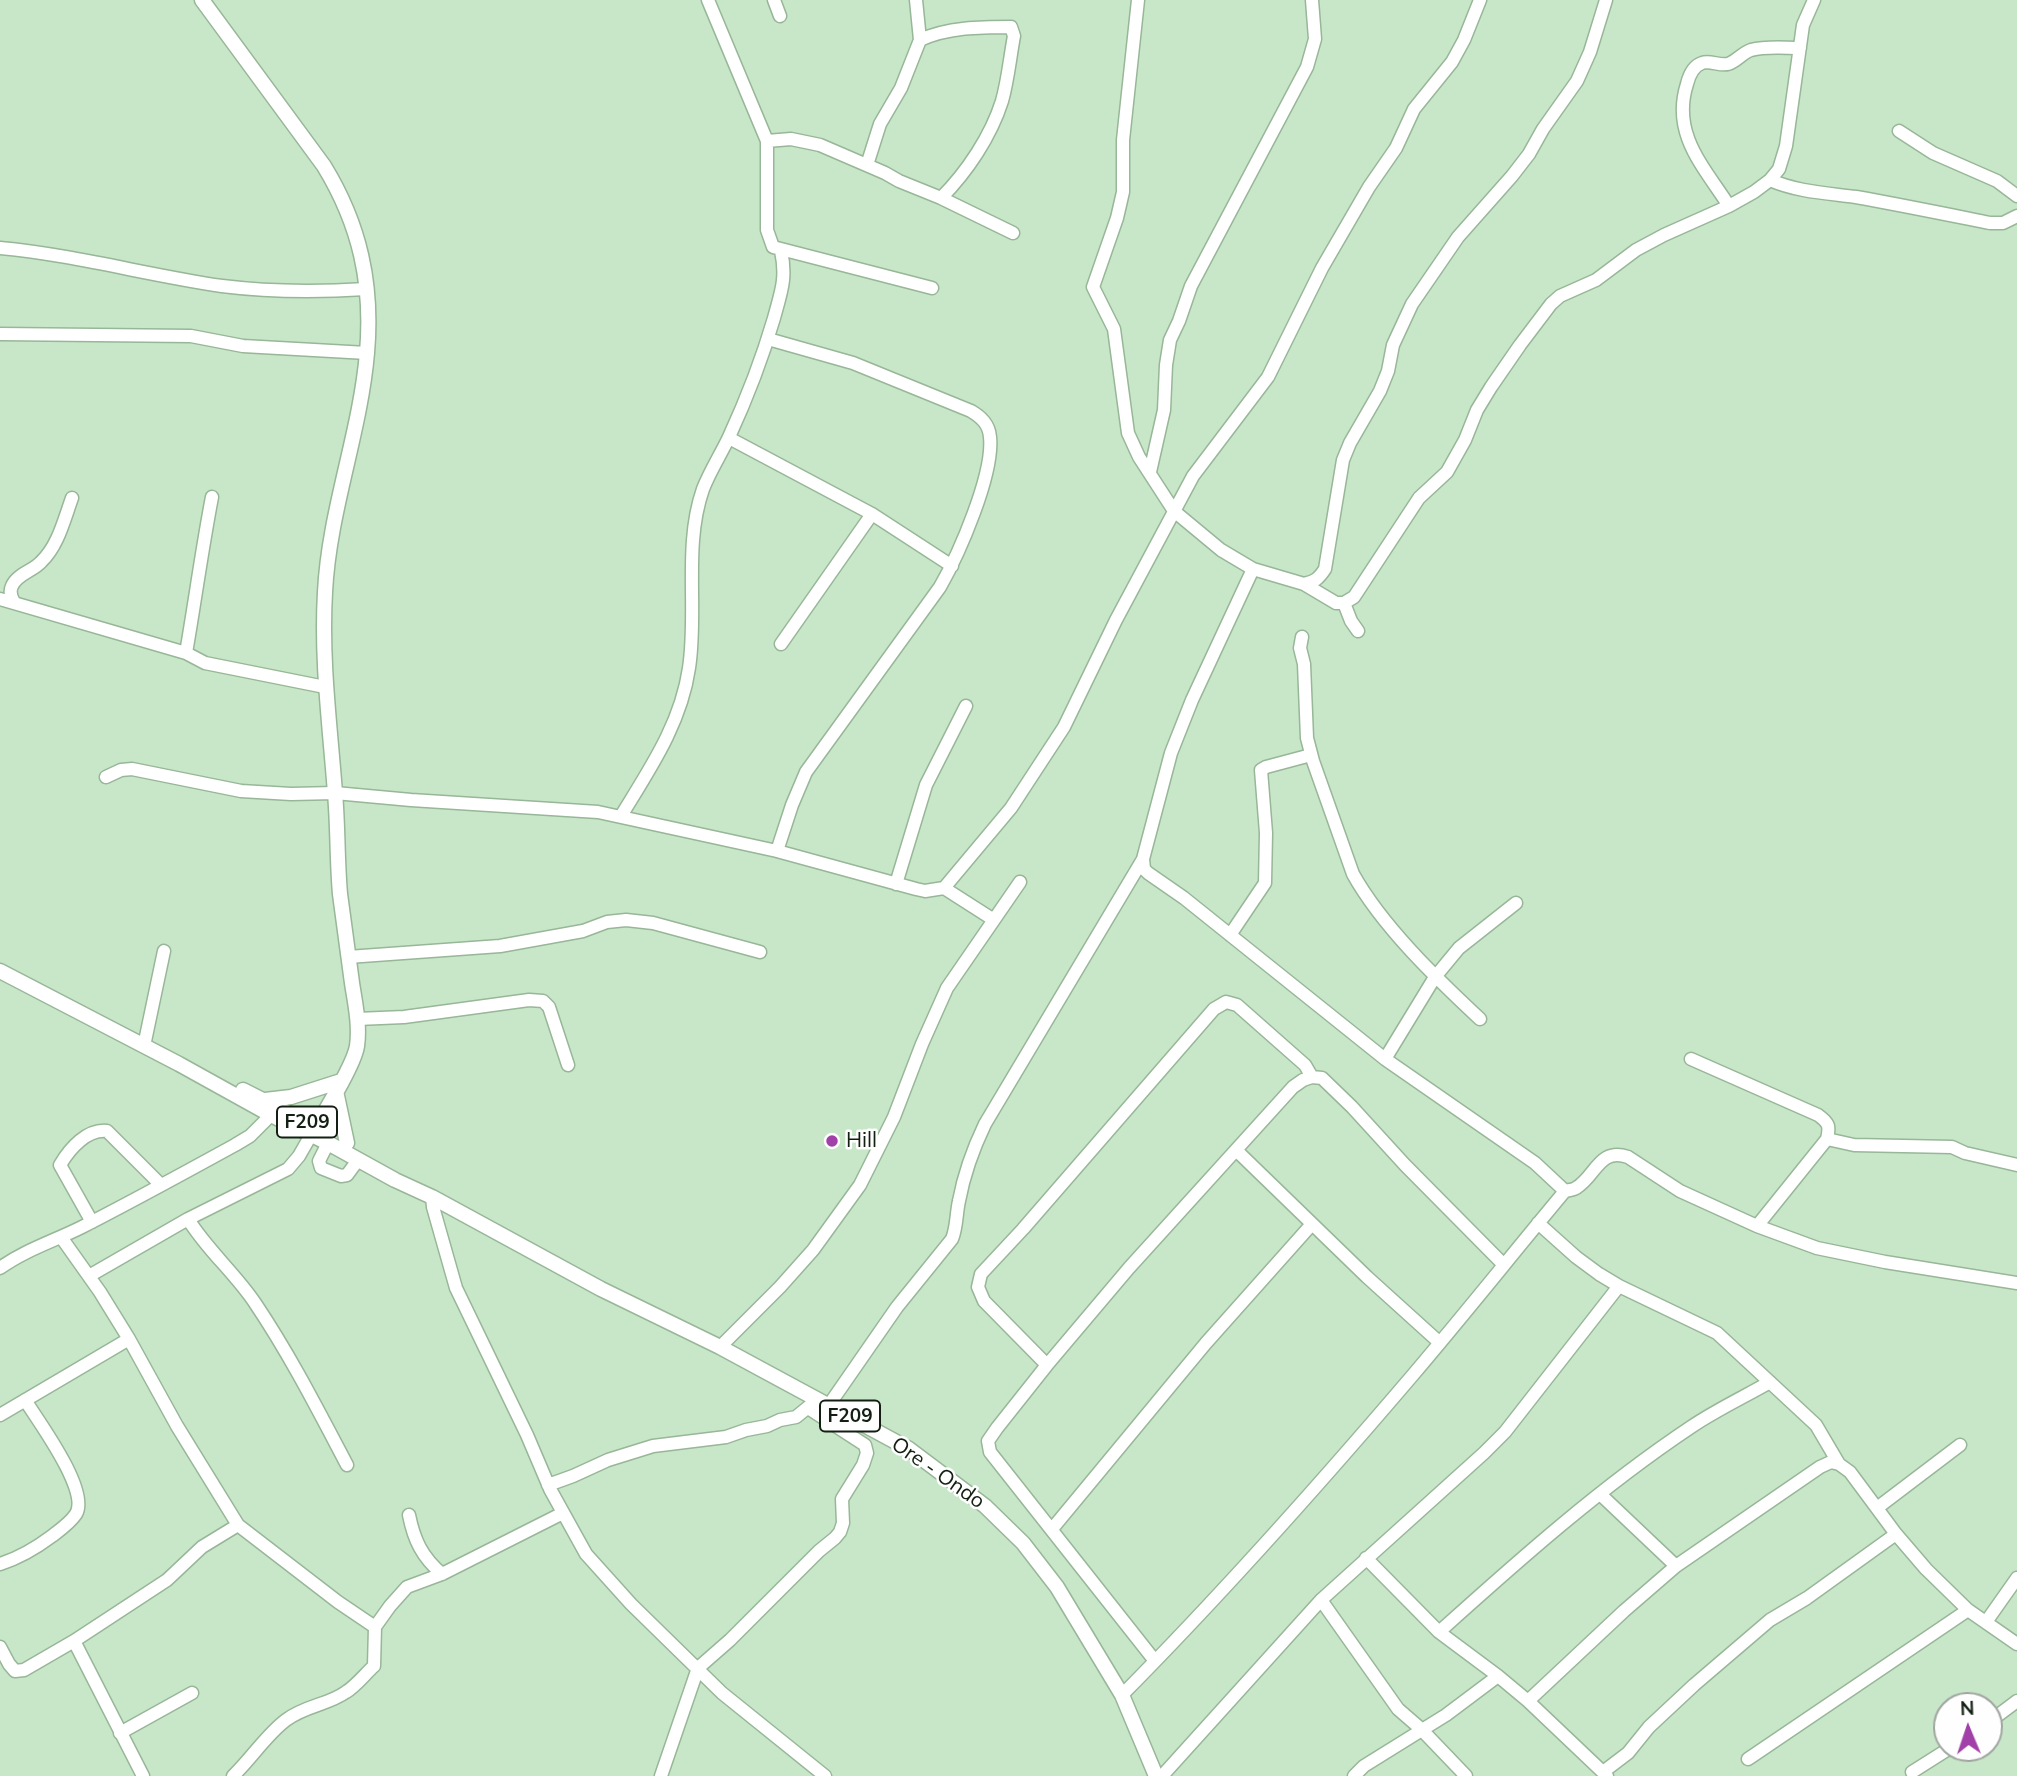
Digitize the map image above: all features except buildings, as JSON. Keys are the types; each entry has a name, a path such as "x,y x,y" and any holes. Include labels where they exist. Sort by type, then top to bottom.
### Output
{"main road":[{"path":"202,0 324,166 353,223 364,265 368,312 367,354 357,417 331,534 325,593 325,687 335,793 340,891 357,1019 357,1047 313,1131"},
{"name":"F209","path":"0,971 271,1115 347,1143 409,1179 426,1194"},
{"name":"F209","path":"186,1068 202,1071 264,1100 328,1143 426,1194"},
{"path":"264,1100 338,1086"},
{"path":"338,1086 347,1143"},
{"name":"Ore - Ondo","path":"426,1194 601,1289 720,1347 818,1404 909,1449 985,1506 1023,1543 1057,1587 1122,1695 1156,1776"}],"street":[{"path":"708,0 767,141 767,230 773,247 932,288"},
{"path":"775,0 779,16"},
{"path":"867,165 880,124 901,88 920,40 916,0"},
{"path":"1138,0 1123,140 1123,192 1117,218 1093,287 1114,329 1128,433 1139,457 1174,511 1221,550 1253,569 1304,584 1336,603 1344,603 1354,597 1419,498 1447,472 1491,387 1551,304 1560,296 1596,279 1636,250 1754,192 1779,169 1786,146 1803,25 1814,0"},
{"path":"1150,472 1164,410 1170,340 1191,286 1307,67 1315,39 1312,0"},
{"path":"106,777 121,770 132,769 241,791 335,793 571,809 621,816 777,851 925,891 944,888 1010,808 1063,727 1193,476 1268,377 1322,268 1369,187 1396,148 1414,109 1452,62 1480,0"},
{"path":"1304,584 1318,579 1325,569 1343,460 1380,391 1388,371 1393,345 1412,304 1458,237 1529,154 1577,81 1590,52 1605,0"},
{"path":"920,40 936,32 997,27 1011,27 1014,36 1002,99 995,119 985,140 962,174 941,198"},
{"path":"1729,206 1690,146 1684,132 1683,96 1688,80 1700,63 1729,64 1743,53 1760,48 1800,48"},
{"path":"1899,131 1933,153 1997,181 2017,195"},
{"path":"767,141 804,141 820,145 1013,233"},
{"path":"1770,180 1809,192 1855,197 1990,223 2003,223 2017,216"},
{"path":"0,248 46,252 132,271 222,286 283,292 366,289"},
{"path":"621,816 658,755 675,722 683,696 690,668 694,540 703,490 751,389 768,340 784,279 785,267 781,251"},
{"path":"0,334 191,336 243,346 367,354"},
{"path":"768,340 853,363 971,411 984,419 990,435 987,468 970,522 952,566 940,587 806,772 777,851"},
{"path":"729,438 872,514 952,566"},
{"path":"186,653 212,496"},
{"path":"14,602 10,594 11,587 16,580 41,563 55,544 72,498"},
{"path":"781,644 872,514"},
{"path":"1253,569 1192,700 1171,753 1143,859 1146,872 1184,898 1385,1059 1535,1163 1565,1191"},
{"path":"0,599 186,653 205,663 325,687"},
{"path":"1344,603 1358,631"},
{"path":"1302,637 1300,648 1304,664 1305,724 1311,755 1357,881 1393,929 1480,1020"},
{"path":"896,884 926,785 966,706"},
{"path":"1230,935 1265,883 1266,833 1261,770 1266,766 1311,755"},
{"path":"548,1485 600,1463 653,1446 726,1437 796,1417 818,1404 952,1239 956,1230 958,1204 966,1170 985,1124 1143,859"},
{"path":"720,1347 813,1250 860,1185 894,1117 947,988 958,968 1020,882"},
{"path":"944,888 994,920"},
{"path":"1385,1059 1436,977 1459,948 1516,903"},
{"path":"348,957 500,946 626,920 653,923 760,952"},
{"path":"144,1046 164,951"},
{"path":"357,1019 404,1017 529,1000 543,1002 549,1007 568,1065"},
{"path":"1047,1365 984,1301 978,1287 981,1274 1214,1009 1226,1002 1237,1004 1305,1065 1312,1077"},
{"path":"1691,1059 1818,1115 1830,1128 1827,1139 1757,1226"},
{"path":"1155,1661 990,1452 989,1441 1047,1365 1129,1268 1293,1087 1312,1077 1322,1079 1352,1107 1504,1265"},
{"path":"0,1268 17,1256 92,1222 250,1136 271,1115"},
{"path":"92,1222 60,1165 75,1145 97,1130 107,1131 161,1185"},
{"path":"89,1276 188,1219 288,1169 313,1131"},
{"path":"1827,1139 1854,1145 1952,1147 1965,1153 2017,1165"},
{"path":"328,1143 319,1161 321,1168 341,1176 347,1175 358,1160"},
{"path":"1237,1151 1311,1224 1440,1343"},
{"path":"1122,1695 1321,1480 1440,1343 1565,1191 1577,1188 1605,1158 1613,1155 1628,1157 1680,1191 1757,1226 1817,1248 2017,1283"},
{"path":"426,1194 433,1207 456,1288 527,1435 548,1485 586,1554 631,1604 722,1693 825,1776"},
{"path":"188,1219 253,1300 295,1365 347,1465"},
{"path":"1538,1223 1576,1257 1619,1286 1717,1333 1816,1425 1839,1464"},
{"path":"1052,1529 1206,1343 1311,1224"},
{"path":"61,1237 129,1339 177,1426 239,1525 338,1602 375,1627"},
{"path":"1162,1776 1321,1600 1505,1432 1619,1286"},
{"path":"0,1415 129,1339"},
{"path":"1439,1632 1600,1494 1692,1426 1770,1382"},
{"path":"0,1564 37,1547 64,1527 76,1514 79,1500 76,1486 67,1468 25,1400"},
{"path":"661,1776 698,1668 840,1532 843,1523 842,1499 863,1465 867,1453 865,1445 818,1404"},
{"path":"1877,1508 1959,1446"},
{"path":"1528,1702 1676,1566 1819,1467 1831,1462 1850,1472 1926,1569 1968,1610 2017,1644"},
{"path":"1600,1494 1676,1566"},
{"path":"233,1776 285,1721 346,1692 374,1666 375,1627 407,1587 442,1574 563,1513"},
{"path":"409,1515 420,1551 442,1574"},
{"path":"0,1647 15,1671 24,1670 167,1580 202,1547 239,1525"},
{"path":"1367,1558 1439,1632 1498,1676 1605,1774 1685,1693 1770,1620 1807,1598 1896,1534"},
{"path":"1986,1622 2017,1578"},
{"path":"1321,1600 1398,1709 1466,1776"},
{"path":"1748,1759 1968,1610"},
{"path":"74,1641 143,1776"},
{"path":"1354,1776 1364,1766 1446,1715 1498,1676"},
{"path":"120,1733 192,1693"},
{"path":"1912,1772 1933,1759"}],"place":[{"name":"Hill","path":"832,1141"}]}
